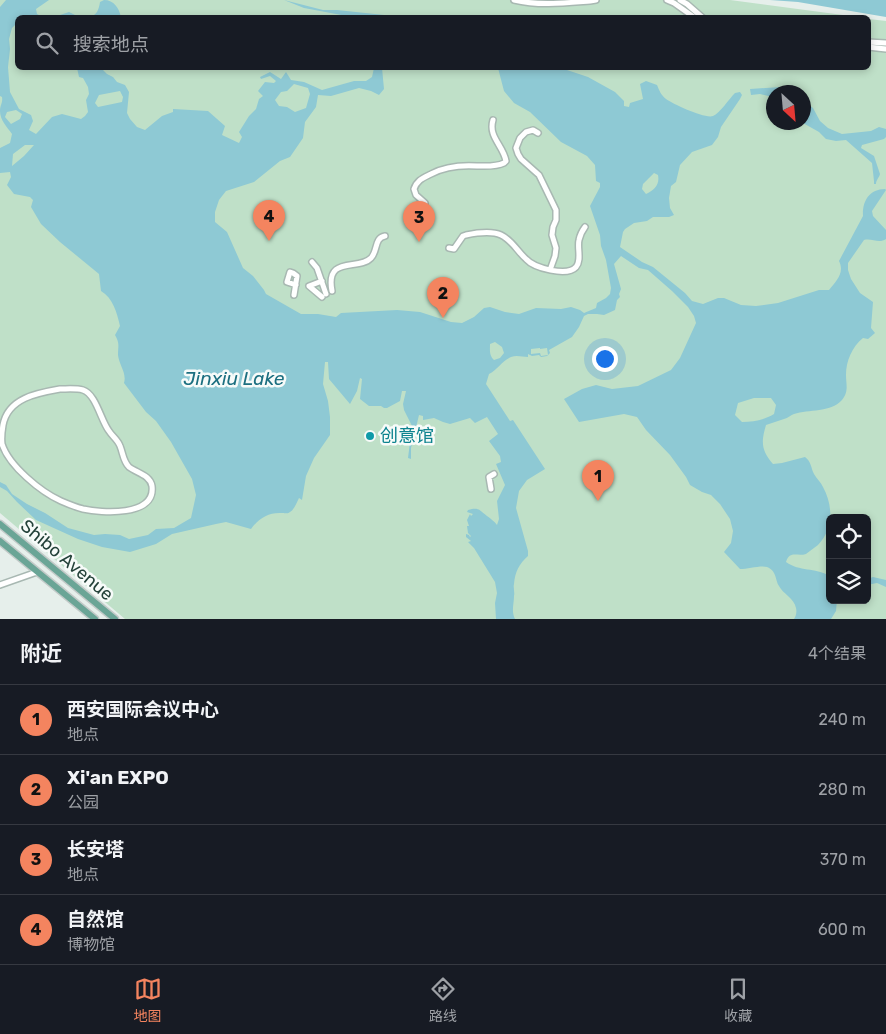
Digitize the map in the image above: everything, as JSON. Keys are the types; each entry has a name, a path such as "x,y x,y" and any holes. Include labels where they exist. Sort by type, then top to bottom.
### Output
{"main road":[{"name":"Shibo Avenue","path":"0,524 115,619"},
{"name":"Shibo Avenue","path":"0,541 95,619"}],"street":[{"path":"514,0 554,4 596,0"},
{"path":"667,0 691,15"},
{"path":"680,0 700,15"},
{"path":"871,42 886,43"},
{"path":"871,47 886,49"},
{"path":"424,211 425,203 416,195 414,189 420,179 448,167 466,165 497,166 506,161 504,152 494,139 492,133 491,126 494,120"},
{"path":"538,133 533,130 526,132 520,138 516,148 521,158 539,175 556,210 556,220 552,227 552,235 556,248 550,270"},
{"path":"449,248 454,249 463,236 466,235 500,235 531,263 550,270 567,271 575,268 578,263 579,238 585,227"},
{"path":"327,294 331,278 336,271 345,266 370,259 376,251 379,239 385,236"},
{"path":"312,262 317,268 327,294"},
{"path":"322,281 309,286 327,294"},
{"path":"294,295 296,285"},
{"path":"60,389 83,390 87,392 96,405 106,426 120,445 126,464 151,482 151,494 145,504 124,511 97,511 70,504 39,488 14,464 6,452 1,439 4,421 8,412 20,400 38,393 60,389"},
{"path":"491,489 490,477 494,474"},
{"path":"0,585 37,572"}],"green space":[{"path":"0,0 730,0 843,15 15,15 15,70 871,70 871,19 886,21 886,619 125,619 0,513"}],"water":[{"name":"Jinxiu Lake","path":"6,0 49,0 36,9 39,15 15,15 15,25 12,28 9,39 8,67 10,92 19,109 31,115 33,121 29,130 36,134 52,117 62,114 81,119 88,112 86,100 89,94 88,87 83,78 79,77 77,70 103,70 117,82 125,85 129,92 127,113 137,127 145,130 162,116 173,112 173,109 208,111 225,126 222,135 239,143 242,137 239,132 256,109 259,99 263,96 258,91 265,82 274,83 276,81 270,76 261,79 260,77 270,72 281,79 286,72 291,80 304,82 322,90 354,81 366,81 372,77 374,70 382,70 384,89 379,95 359,88 331,96 318,95 316,107 305,122 303,138 290,157 280,161 254,182 226,191 219,200 215,212 215,222 227,232 243,268 253,276 266,294 301,314 336,317 341,313 397,310 420,312 451,322 462,323 474,317 484,308 490,307 519,314 536,308 561,309 571,307 584,313 596,308 597,303 610,294 611,288 600,235 590,206 600,187 600,183 596,181 595,165 587,156 561,142 530,112 514,103 504,91 499,70 567,70 588,77 615,92 624,101 624,106 629,107 630,103 643,99 640,84 646,81 657,85 659,91 666,99 689,110 709,116 716,114 735,93 740,92 742,95 740,99 721,127 718,137 712,145 692,152 680,165 676,182 671,186 669,198 670,208 674,215 669,217 653,217 647,221 634,223 623,232 620,247 653,267 692,301 703,304 718,298 724,298 741,305 756,306 778,303 819,290 829,290 839,277 841,265 839,261 863,216 865,201 875,191 886,190 872,211 873,216 886,230 886,239 881,241 864,240 848,263 851,279 860,293 873,302 871,328 875,333 868,339 863,338 850,355 846,370 846,394 842,400 832,407 800,412 766,425 763,436 764,450 773,464 805,457 809,461 829,501 830,514 826,514 826,534 823,539 806,554 792,555 786,562 797,567 826,574 826,604 837,604 836,611 831,619 794,619 796,615 795,605 781,589 773,571 767,567 740,569 724,552 731,543 733,531 730,519 711,495 690,485 670,455 646,430 637,417 624,414 579,422 564,399 582,389 596,385 612,389 638,386 671,370 680,358 696,323 688,307 672,291 648,270 639,268 621,256 614,264 621,289 615,310 604,315 588,314 584,316 572,337 549,350 550,353 548,355 547,356 541,357 528,354 528,357 511,357 489,374 486,384 510,421 513,420 545,469 527,480 519,491 516,508 528,556 516,572 513,610 515,619 496,619 495,603 497,593 495,582 474,548 468,542 471,541 466,537 466,534 471,536 468,533 467,526 469,526 467,520 470,514 471,516 473,514 467,512 468,510 479,510 497,525 499,519 497,501 505,485 496,464 501,462 500,456 489,441 498,434 487,417 475,423 470,418 450,424 434,418 423,420 423,416 419,415 411,448 411,459 408,458 412,426 404,410 403,404 406,391 402,391 400,401 387,408 369,406 360,399 362,379 360,378 357,391 350,404 329,379 328,362 325,362 323,384 328,401 330,435 314,458 306,476 302,500 299,498 289,513 269,515 257,522 251,529 226,522 172,534 156,544 130,552 102,547 78,539 36,520 7,491 0,487 0,482 6,485 12,494 68,528 94,535 120,535 129,539 148,535 156,529 174,528 191,518 196,495 192,479 171,442 124,383 125,379 118,355 118,343 115,335 120,326 116,311 109,298 101,291 99,274 41,224 31,207 33,200 30,197 14,194 7,185 11,177 10,172 0,173 0,148 10,143 12,134 0,114 2,97 0,96 0,7","holes":["294,84 308,88 310,94 306,108 295,112 287,107 279,106 275,100 281,92 287,91","120,91 123,97 122,102 98,107 95,103 99,95","16,110 22,114 20,119 11,124 5,117 7,112","25,145 34,145 12,166 13,154","654,173 658,175 658,182 654,189 646,194 642,189 643,184","495,342 502,347 504,353 500,358 494,360 490,344","547,348 548,355 541,356 540,353 531,354 531,349","754,398 771,398 776,405 774,414 759,420 742,422 735,415 738,403"]},
{"path":"104,0 111,1 116,5 120,15 93,15 100,2"},
{"path":"284,0 323,10 384,15 341,15 304,8"},
{"path":"770,0 886,0 886,17 798,2"},
{"name":"Jinxiu Lake","path":"69,12 75,15 60,15"},
{"path":"766,88 766,95 751,95 750,89"},
{"path":"811,106 820,121 828,128 842,134 871,131 879,127 886,129 886,137 884,139 862,145 861,148 874,156 880,174 876,184 874,184 872,163 846,140 826,139 811,128"},
{"path":"871,578 886,580 886,587 877,583 871,584"}],"place":[{"name":"自然馆","path":"269,241"},
{"name":"长安塔","path":"419,242"},
{"name":"Xi'an EXPO","path":"443,318"},
{"name":"创意馆","path":"370,436"},
{"name":"西安国际会议中心","path":"598,501"}]}
